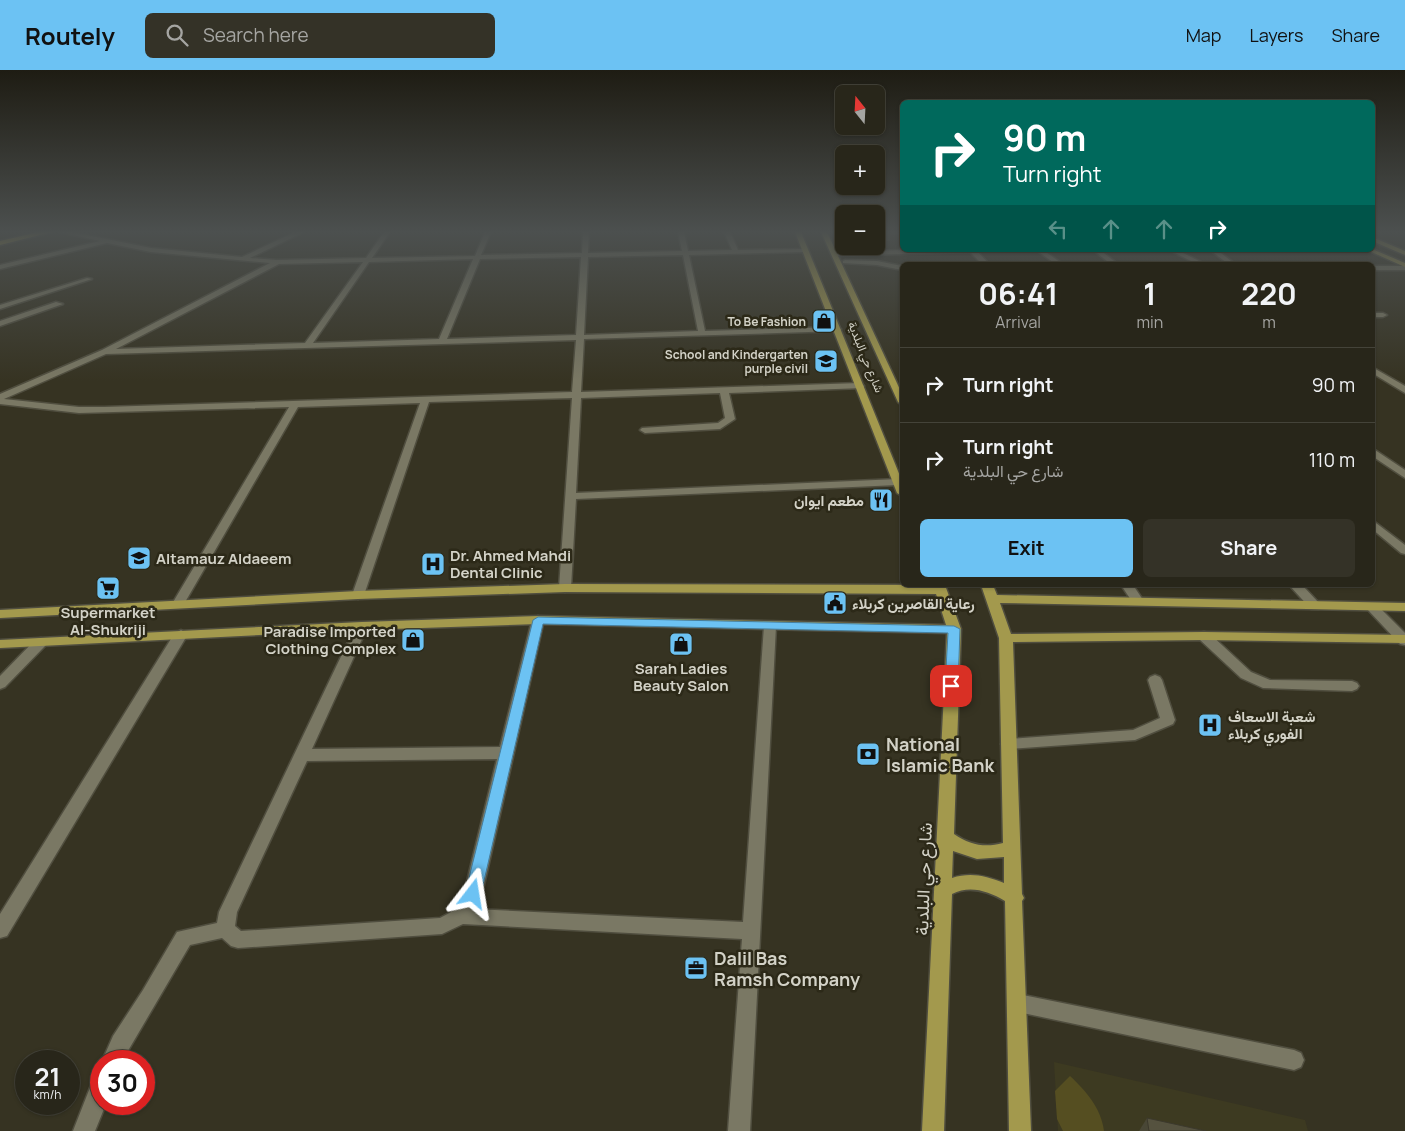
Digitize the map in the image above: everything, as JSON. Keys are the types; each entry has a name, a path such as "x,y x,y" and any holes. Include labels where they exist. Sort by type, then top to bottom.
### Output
{"main road":[{"name":"شارع حي البلدية","path":"818,282 900,488"},
{"name":"شارع حي البلدية","path":"847,282 900,398"},
{"path":"0,614 358,595 565,588 940,587 954,629 538,620 181,634 0,644"},
{"path":"987,587 1006,638 1018,1003 1020,1131"},
{"path":"993,599 1137,600 1405,607"},
{"name":"شارع حي البلدية","path":"933,1131 954,629"},
{"path":"1006,638 1204,636 1404,640"},
{"path":"944,836 956,846 979,853 1001,852 1013,847"},
{"path":"942,890 954,883 968,880 977,881 1000,888 1014,898"}],"street":[{"path":"0,307 81,282"},
{"path":"0,397 105,352 240,282"},
{"path":"308,345 354,282"},
{"path":"442,341 469,282"},
{"path":"565,588 583,282"},
{"path":"691,282 702,333"},
{"path":"0,324 59,304"},
{"path":"1375,315 1383,315"},
{"path":"105,352 837,329"},
{"path":"1375,371 1405,390"},
{"path":"0,402 79,410 860,386"},
{"path":"644,430 720,426 730,419 724,391"},
{"path":"358,595 425,400"},
{"path":"178,604 296,403"},
{"path":"1375,453 1405,475"},
{"path":"571,496 898,482"},
{"path":"1375,526 1405,551"},
{"path":"1128,587 1137,600"},
{"path":"1296,587 1315,606"},
{"path":"1372,607 1404,640"},
{"path":"117,1050 150,998 184,938 225,930 238,940 247,940 442,926 460,916 473,894 538,620"},
{"path":"225,930 228,912 362,626"},
{"path":"739,1131 770,626"},
{"path":"0,930 181,634"},
{"path":"1204,636 1246,675 1268,685 1352,686"},
{"path":"0,684 41,642"},
{"path":"1009,744 1135,735 1168,720 1155,680"},
{"path":"301,755 506,753"},
{"path":"460,916 751,931"},
{"path":"1018,1003 1294,1060"},
{"path":"84,1131 90,1115"}],"shaded area":[{"path":"1054,1062 1305,1120 1308,1131 1058,1131"},
{"path":"1070,1076 1092,1100 1100,1115 1104,1131 1063,1131 1057,1119 1055,1091"}],"building":[{"path":"1147,1118 1206,1131 1149,1131"}],"place":[{"name":"To Be Fashion","path":"824,321"},
{"name":"School and Kindergarten purple civil","path":"826,361"},
{"name":"مطعم ايوان","path":"881,500"},
{"name":"Altamauz Aldaeem","path":"139,558"},
{"name":"Dr. Ahmed Mahdi Dental Clinic","path":"433,564"},
{"name":"Supermarket Al-Shukriji","path":"108,588"},
{"name":"رعاية القاصرين كربلاء","path":"835,603"},
{"name":"Paradise Imported Clothing Complex","path":"413,640"},
{"name":"Sarah Ladies Beauty Salon","path":"681,644"},
{"name":"شعبة الاسعاف الفوري كربلاء","path":"1210,725"},
{"name":"National Islamic Bank","path":"868,754"},
{"name":"Dalil Bas Ramsh Company","path":"696,968"}],"route":[{"path":"473,894 538,620 954,629 951,686"}]}
